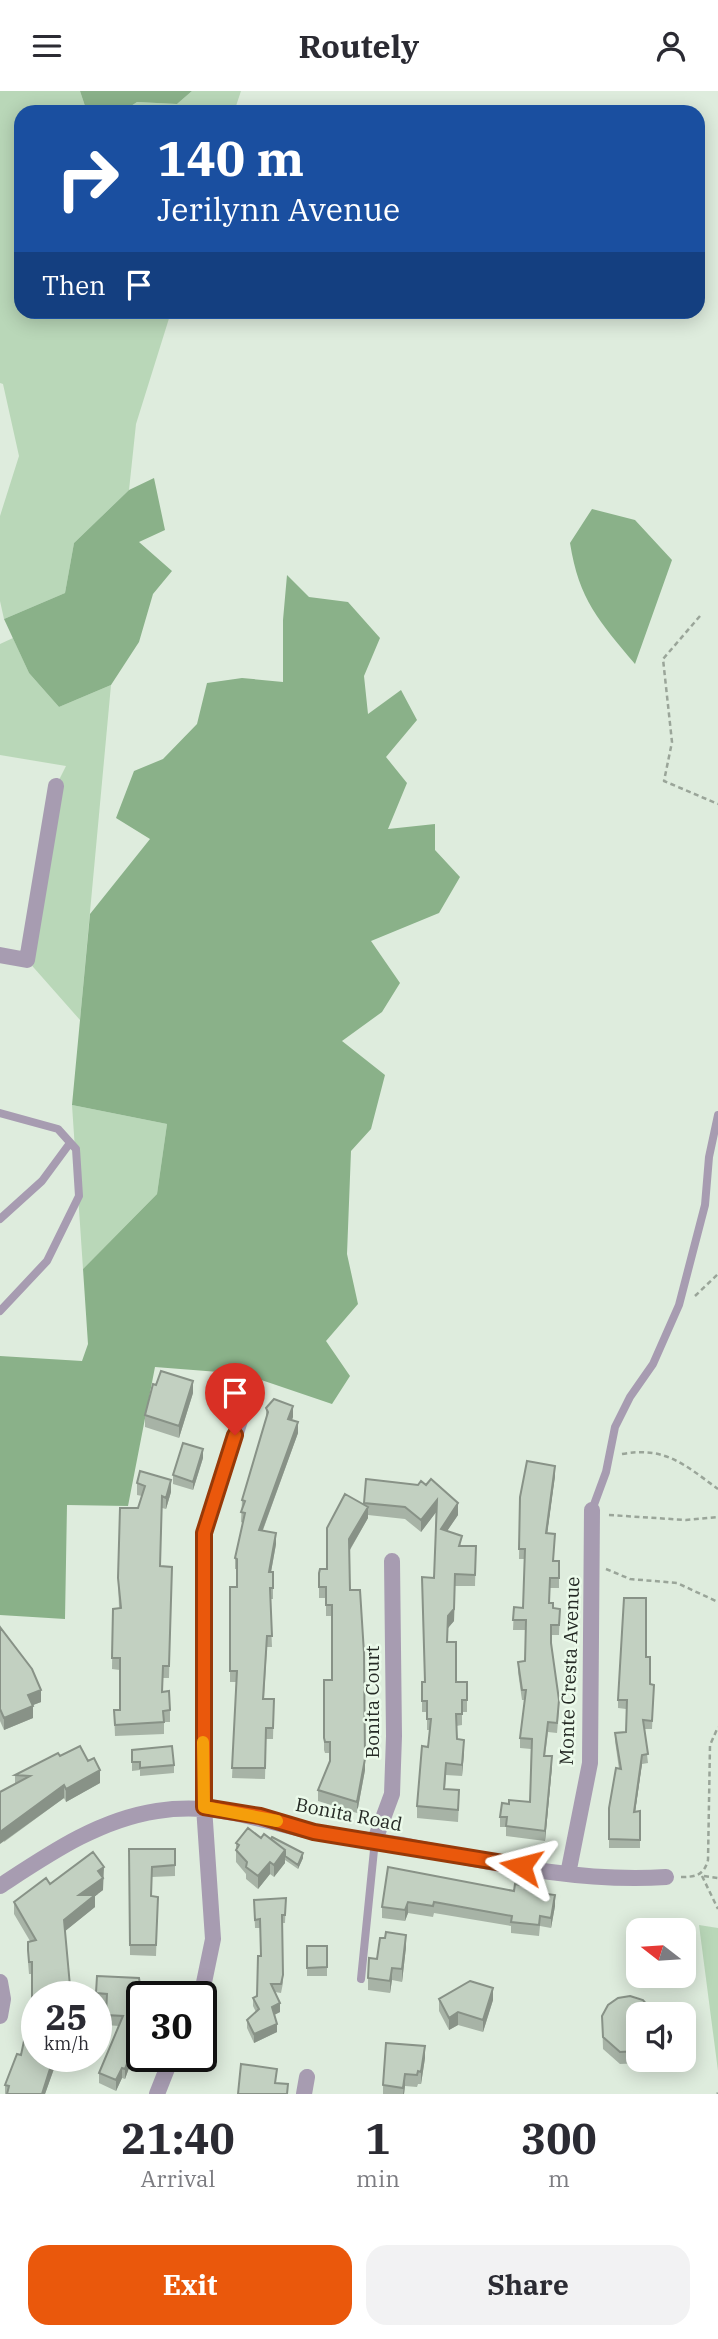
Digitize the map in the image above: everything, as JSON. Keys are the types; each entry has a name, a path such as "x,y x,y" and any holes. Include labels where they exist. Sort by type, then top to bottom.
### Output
{"street":[{"path":"1,956 27,960 57,786"},
{"path":"204,1981 213,1939 204,1807 204,1533 243,1411"},
{"name":"Monte Cresta Avenue","path":"568,1874 590,1762 592,1512"},
{"name":"Bonita Court","path":"376,1840 392,1794 392,1561"},
{"name":"Bonita Road","path":"0,1886 78,1835 155,1811 204,1807 260,1816 314,1832 376,1840 568,1874 627,1880 666,1877"},
{"path":"0,1982 3,1999 0,2016"},
{"path":"157,2094 166,2072"},
{"path":"304,2094 307,2077"}],"lane":[{"path":"0,1113 58,1129 76,1149 79,1196 47,1261 0,1311"},
{"path":"592,1512 606,1472 615,1427 630,1397 653,1364 681,1298 705,1205 709,1157 718,1115"},
{"path":"0,1219 42,1181 71,1143"},
{"path":"361,1979 376,1840"}],"path":[{"path":"700,616 663,659 672,742 664,781 718,804"},
{"path":"681,1298 696,1296 718,1273"},
{"path":"608,1456 654,1451 676,1459 718,1489"},
{"path":"592,1512 686,1521 718,1517"},
{"path":"593,1564 630,1579 677,1583 718,1602"},
{"path":"695,1877 705,1869 708,1860 710,1745 718,1727"},
{"path":"666,1877 718,1878"},
{"path":"702,1877 718,1909"}],"green space":[{"path":"0,91 80,91 85,105 14,105 14,319 169,319 136,424 129,490 74,543 65,593 4,619 0,601 0,516 19,456 3,384 0,383"},
{"path":"80,91 192,91 177,104 137,102 132,105 85,105"},
{"path":"192,91 241,91 236,105 132,105 137,102 177,104"},
{"path":"154,478 165,530 139,542 172,571 153,594 139,642 111,685 59,707 29,673 4,619 65,593 74,543 129,490"},
{"path":"592,509 635,520 672,560 635,664 592,609 574,563 570,543"},
{"path":"287,575 309,597 348,602 380,638 364,676 368,714 401,690 417,720 386,757 407,783 388,829 435,824 435,850 460,877 439,913 371,941 400,983 382,1012 342,1041 385,1075 371,1129 351,1151 347,1254 358,1304 326,1341 350,1376 332,1404 244,1374 155,1367 128,1506 67,1505 65,1619 0,1615 0,1356 82,1361 88,1344 83,1269 157,1194 167,1124 72,1105 90,914 150,839 116,818 134,771 163,759 197,724 207,683 242,678 283,682 283,620"},
{"path":"13,638 29,673 59,707 111,685 80,1020 27,960 56,786 66,766 0,755 0,644"},
{"path":"72,1105 167,1124 157,1194 83,1269"},
{"path":"699,1925 718,1928 718,2071"}],"building":[{"path":"161,1371 193,1381 179,1426 145,1415 153,1384 156,1385"},
{"path":"274,1399 293,1406 288,1419 298,1422 259,1530 276,1533 269,1572 273,1572 273,1588 270,1588 272,1636 267,1636 263,1699 274,1699 273,1728 266,1728 265,1768 232,1768 237,1671 230,1671 230,1587 237,1587 235,1558 245,1513 241,1512 245,1501 242,1500 268,1412 266,1408"},
{"path":"183,1443 203,1449 193,1482 173,1475"},
{"path":"527,1461 555,1466 546,1533 555,1534 553,1561 559,1561 559,1578 550,1578 549,1603 553,1603 553,1608 560,1609 559,1625 551,1625 559,1700 557,1723 548,1722 544,1756 552,1756 545,1831 506,1826 507,1817 500,1817 502,1803 509,1804 509,1800 530,1802 532,1739 520,1738 526,1690 522,1690 518,1662 525,1661 526,1620 513,1620 514,1607 523,1608 525,1549 519,1549 520,1497"},
{"path":"140,1471 171,1480 166,1498 162,1496 160,1566 172,1567 169,1666 163,1666 162,1692 169,1691 170,1710 163,1711 164,1722 115,1725 114,1710 120,1710 120,1658 112,1658 113,1609 121,1608 118,1578 120,1508 138,1508 145,1486 137,1483"},
{"path":"366,1479 418,1485 421,1481 426,1485 431,1479 458,1503 441,1529 462,1536 459,1546 476,1546 475,1575 455,1574 454,1609 448,1616 447,1642 456,1642 456,1682 467,1682 467,1700 462,1700 462,1714 456,1714 457,1739 464,1740 462,1765 446,1763 444,1789 459,1790 458,1810 417,1806 422,1746 428,1747 431,1719 427,1719 427,1701 422,1701 422,1682 425,1682 422,1577 434,1578 437,1500 421,1520 405,1507 364,1503"},
{"path":"345,1494 368,1507 349,1539 350,1590 360,1590 364,1653 365,1759 357,1802 318,1790 330,1761 330,1742 325,1742 324,1738 324,1680 332,1680 332,1605 326,1605 326,1587 319,1587 319,1573 320,1569 327,1569 327,1528"},
{"path":"624,1598 646,1598 646,1657 650,1657 650,1684 654,1685 652,1721 643,1720 648,1754 642,1755 634,1812 640,1811 640,1840 609,1839 609,1808 616,1768 621,1769 615,1733 626,1732 627,1700 618,1700"},
{"path":"0,1627 32,1669 41,1690 28,1695 33,1706 4,1718 0,1709"},
{"path":"80,1746 88,1761 94,1758 100,1770 66,1789 64,1785 0,1832 0,1792 30,1776 15,1775 58,1753 60,1756"},
{"path":"172,1746 174,1765 140,1768 140,1762 132,1762 132,1750"},
{"path":"248,1828 261,1838 264,1834 285,1850 274,1865 270,1862 258,1876 246,1867 247,1862 236,1850 239,1845 236,1843"},
{"path":"272,1837 303,1853 298,1865 285,1856 285,1850 271,1839"},
{"path":"129,1849 175,1849 175,1865 152,1867 151,1896 158,1897 156,1945 130,1945"},
{"path":"93,1852 104,1867 98,1871 103,1878 79,1895 95,1895 64,1920 70,1981 32,1981 28,1942 36,1940 14,1902 46,1878 50,1884"},
{"path":"388,1867 514,1891 515,1884 533,1887 532,1892 555,1895 551,1918 540,1916 539,1925 511,1922 512,1916 434,1902 433,1906 408,1902 405,1910 382,1907"},
{"path":"286,1898 285,1915 282,1915 283,1975 281,1984 271,1984 280,2003 272,2007 277,2024 254,2034 247,2020 259,2009 253,1998 257,1996 258,1956 261,1956 260,1919 255,1920 254,1900"},
{"path":"386,1932 406,1935 402,1969 392,1968 390,1981 368,1978 369,1958 377,1959 380,1938 385,1938"},
{"path":"307,1946 327,1946 327,1967 307,1968"},
{"path":"97,1976 139,1978 139,1981 126,1981 126,2066 125,2069 122,2068 116,2080 99,2073 112,2072 112,2042 123,2016 112,2015 112,1981 97,1981"},
{"path":"470,1981 493,1988 483,2020 458,2012 449,2018 439,1999"},
{"path":"630,1996 645,2002 626,2002 626,2052 620,2052 603,2037 602,2016 608,2005 618,1998"},
{"path":"386,2043 425,2046 421,2072 418,2071 417,2075 405,2074 403,2088 383,2085"},
{"path":"17,2054 21,2055 21,2072 49,2072 42,2094 7,2094 9,2086 5,2085"},
{"path":"241,2064 277,2069 275,2083 288,2084 287,2094 238,2094"}],"slow traffic":[{"path":"203,1742 204,1807 277,1821"}],"route":[{"path":"235,1435 204,1533 204,1807 260,1816 314,1832 376,1840 521,1866"}]}
